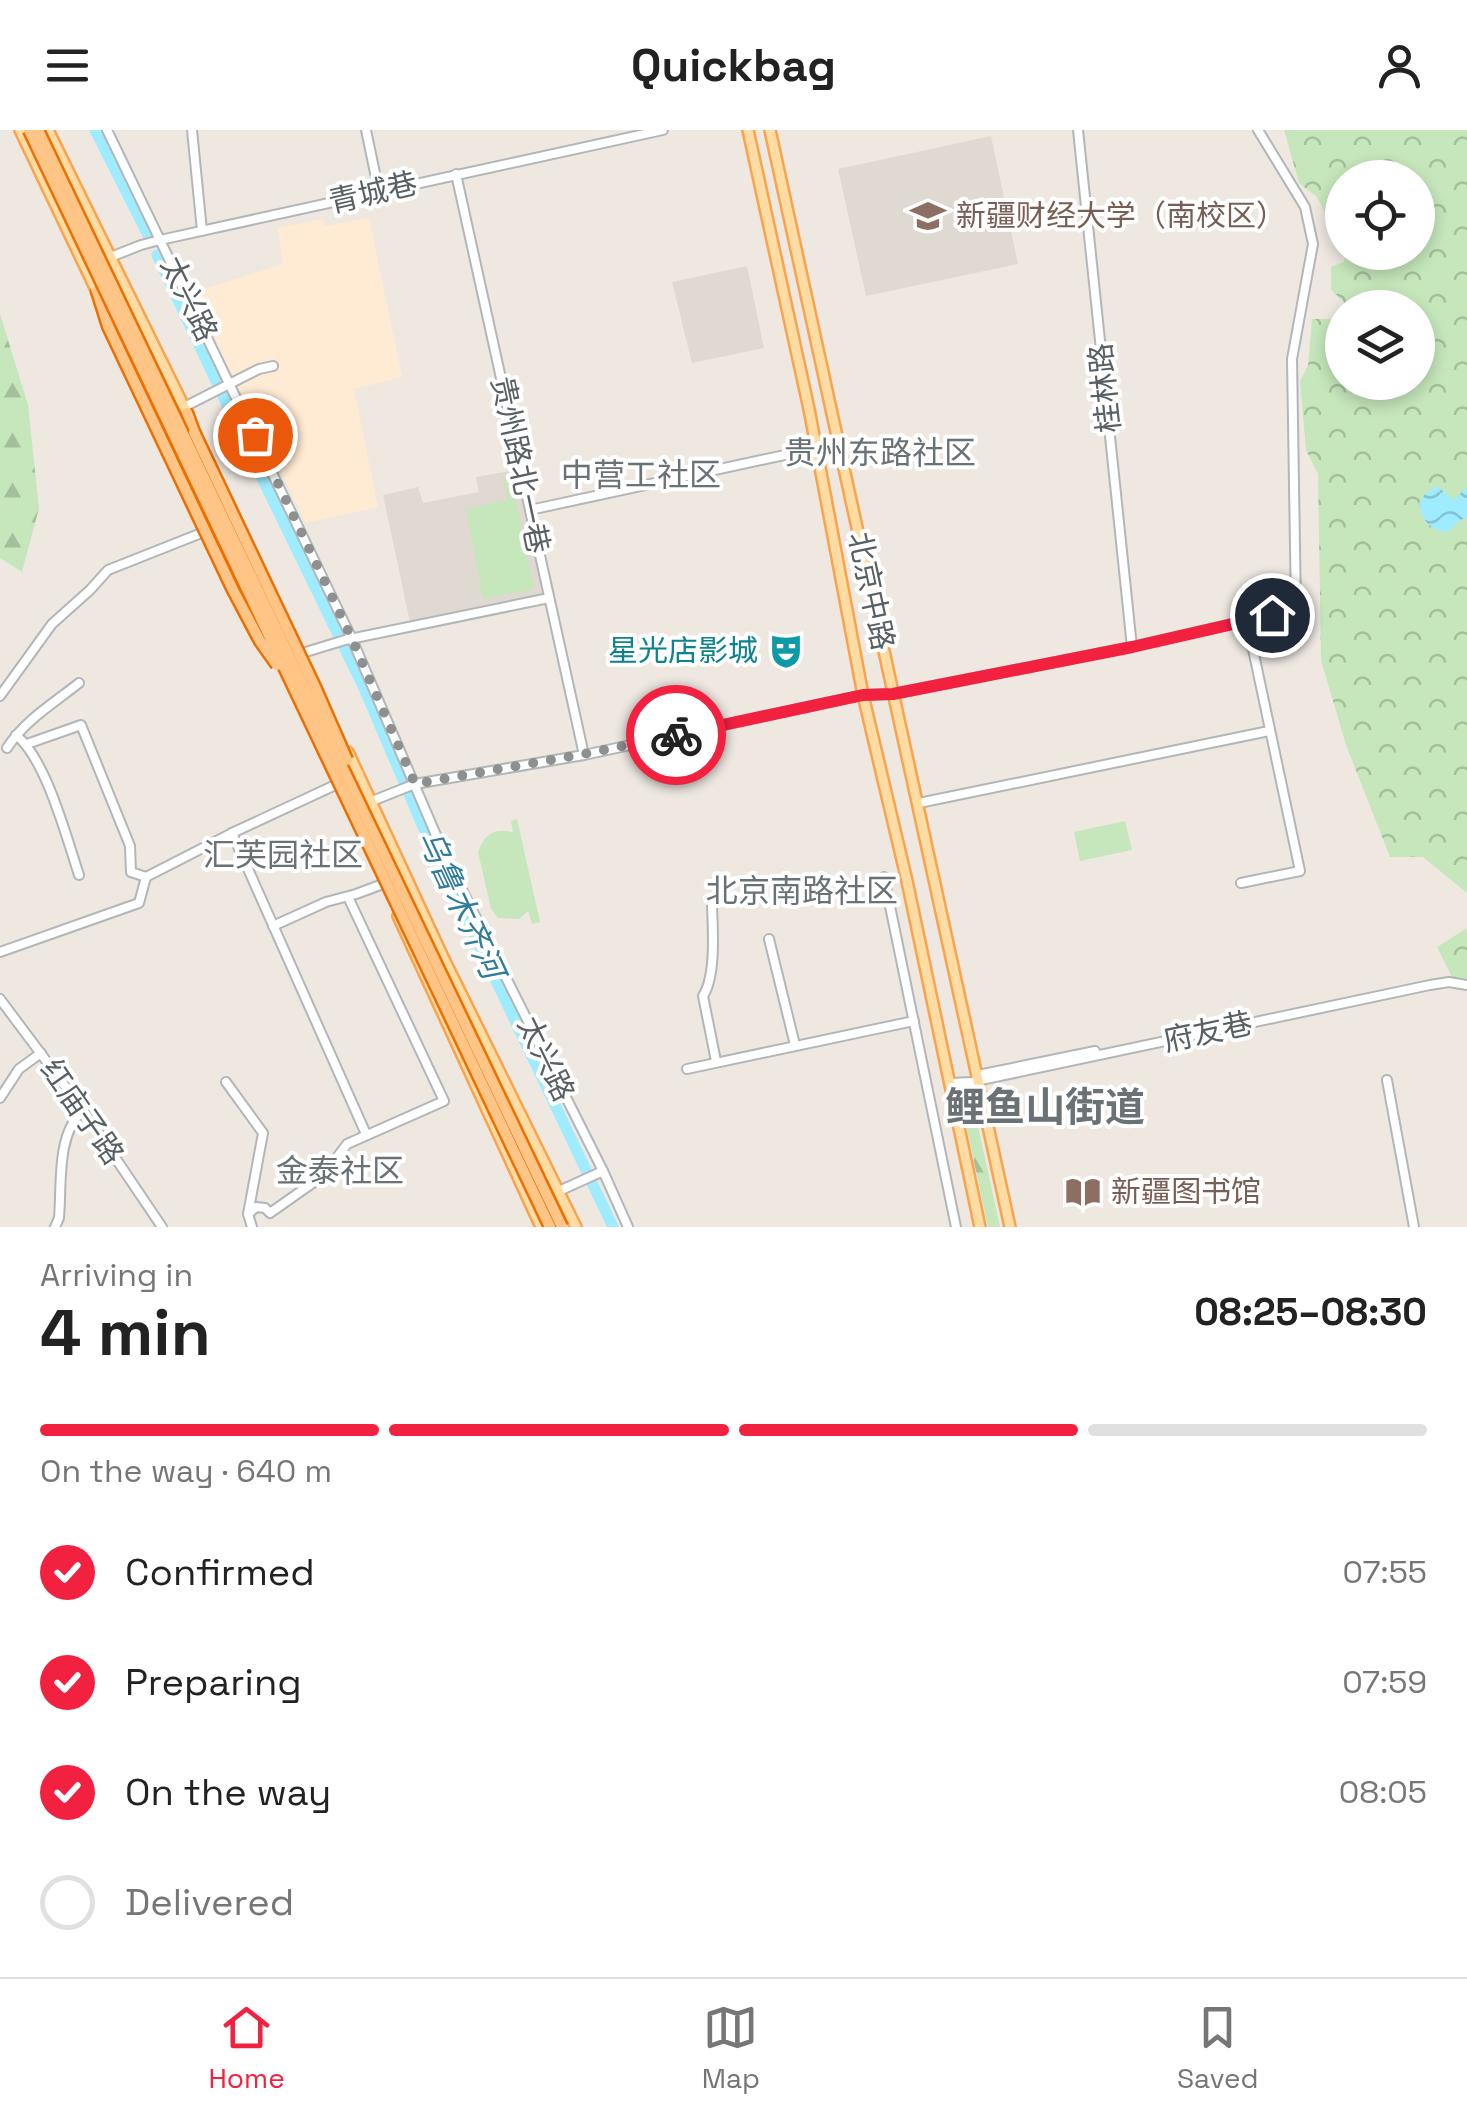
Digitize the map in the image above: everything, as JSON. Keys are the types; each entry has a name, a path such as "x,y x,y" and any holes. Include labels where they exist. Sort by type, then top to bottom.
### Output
{"highway":[{"path":"28,130 550,1227"},
{"path":"48,131 355,777 562,1227"},
{"path":"97,291 108,326 233,590 260,641 295,692"},
{"path":"185,410 355,777"}],"main road":[{"path":"20,130 210,530 337,784 541,1227"},
{"name":"北京中路","path":"748,130 817,448 863,695 907,881 980,1227"},
{"name":"北京中路","path":"770,130 1010,1227"},
{"path":"48,131 301,653 355,777 371,801 576,1227"}],"street":[{"name":"太兴路","path":"108,130 445,856 628,1227"},
{"path":"192,130 202,231"},
{"path":"366,130 379,192"},
{"name":"青城巷","path":"86,268 160,240 664,130"},
{"name":"桂林路","path":"1078,130 1132,647"},
{"path":"349,811 414,784 584,754 863,695 893,694 1132,647 1296,609 1292,360 1313,244 1305,206 1258,130"},
{"name":"贵州路北一巷","path":"456,174 584,754"},
{"path":"185,410 260,369 273,366"},
{"path":"530,510 817,448"},
{"path":"0,696 52,624 108,570 210,530"},
{"path":"278,662 345,641 549,598"},
{"path":"1241,883 1300,870 1247,621"},
{"path":"7,748 16,734 79,683"},
{"path":"27,744 81,725 130,846 131,872 146,877 355,777"},
{"path":"919,804 1269,730"},
{"path":"16,734 27,744 50,791 79,875"},
{"path":"232,833 366,1134"},
{"path":"0,952 139,903 146,877"},
{"path":"884,877 956,1227"},
{"path":"273,926 326,902 383,884"},
{"path":"248,1214 256,1207 266,1208 270,1213 324,1175 347,1144 444,1102 348,897"},
{"path":"712,906 710,972 703,996 716,1062"},
{"path":"768,940 795,1046"},
{"name":"府友巷","path":"950,1084 1430,985 1467,982"},
{"name":"红庙子路","path":"0,999 83,1110 162,1227"},
{"path":"688,1069 914,1021"},
{"path":"0,1098 19,1069 41,1053"},
{"path":"1387,1080 1414,1227"},
{"path":"226,1082 262,1133 248,1214 252,1227"},
{"path":"55,1227 65,1141 76,1116 83,1110"},
{"path":"559,1191 601,1172"}],"shaded area":[{"name":"新疆财经大学（南校区）","path":"991,136 1018,264 866,296 838,169"},
{"path":"369,218 402,377 354,389 378,507 306,523 192,293 283,264 278,228 323,219 325,226"},
{"path":"747,266 764,348 692,363 672,282"},
{"path":"521,469 549,598 411,627 383,495 418,487 423,503 479,492 476,477"}],"green space":[{"path":"1284,130 1467,130 1467,893 1423,857 1390,857 1346,745 1321,660 1318,474 1306,450 1300,381 1308,366 1312,319 1325,319 1325,400 1435,400 1435,290 1331,290 1331,270 1435,270 1435,160 1325,160 1325,214 1317,197 1299,183"},
{"path":"0,314 28,405 39,508 22,572 0,558"},
{"path":"511,477 534,589 483,599 466,509 508,500 504,479"},
{"path":"517,819 540,922 532,924 528,911 519,919 498,918 491,909 478,852 491,833 513,832 511,821"},
{"path":"1125,821 1132,850 1080,861 1074,832"},
{"path":"1467,928 1467,979 1452,977 1437,947"},
{"path":"969,1085 1000,1227 988,1227 958,1088"}],"water":[{"path":"1437,486 1454,500 1467,487 1467,519 1447,532 1427,523 1419,503"}],"waterway":[{"name":"乌鲁木齐河","path":"95,130 147,233"},
{"name":"乌鲁木齐河","path":"157,255 364,688 423,827 613,1227"}],"way so far":[{"path":"255,435 352,639 415,784 676,735"}],"place":[{"name":"新疆财经大学（南校区）","path":"928,216"},
{"name":"星光店影城","path":"786,651"},
{"name":"新疆图书馆","path":"1083,1192"}],"district":[{"name":"贵州东路社区","path":"880,453"},
{"name":"中营工社区","path":"641,475"},
{"name":"汇芙园社区","path":"283,855"},
{"name":"北京南路社区","path":"802,891"},
{"name":"鲤鱼山街道","path":"1045,1107"},
{"name":"金泰社区","path":"340,1171"}],"route":[{"path":"676,735 863,695 893,694 1132,647 1272,615"}]}
